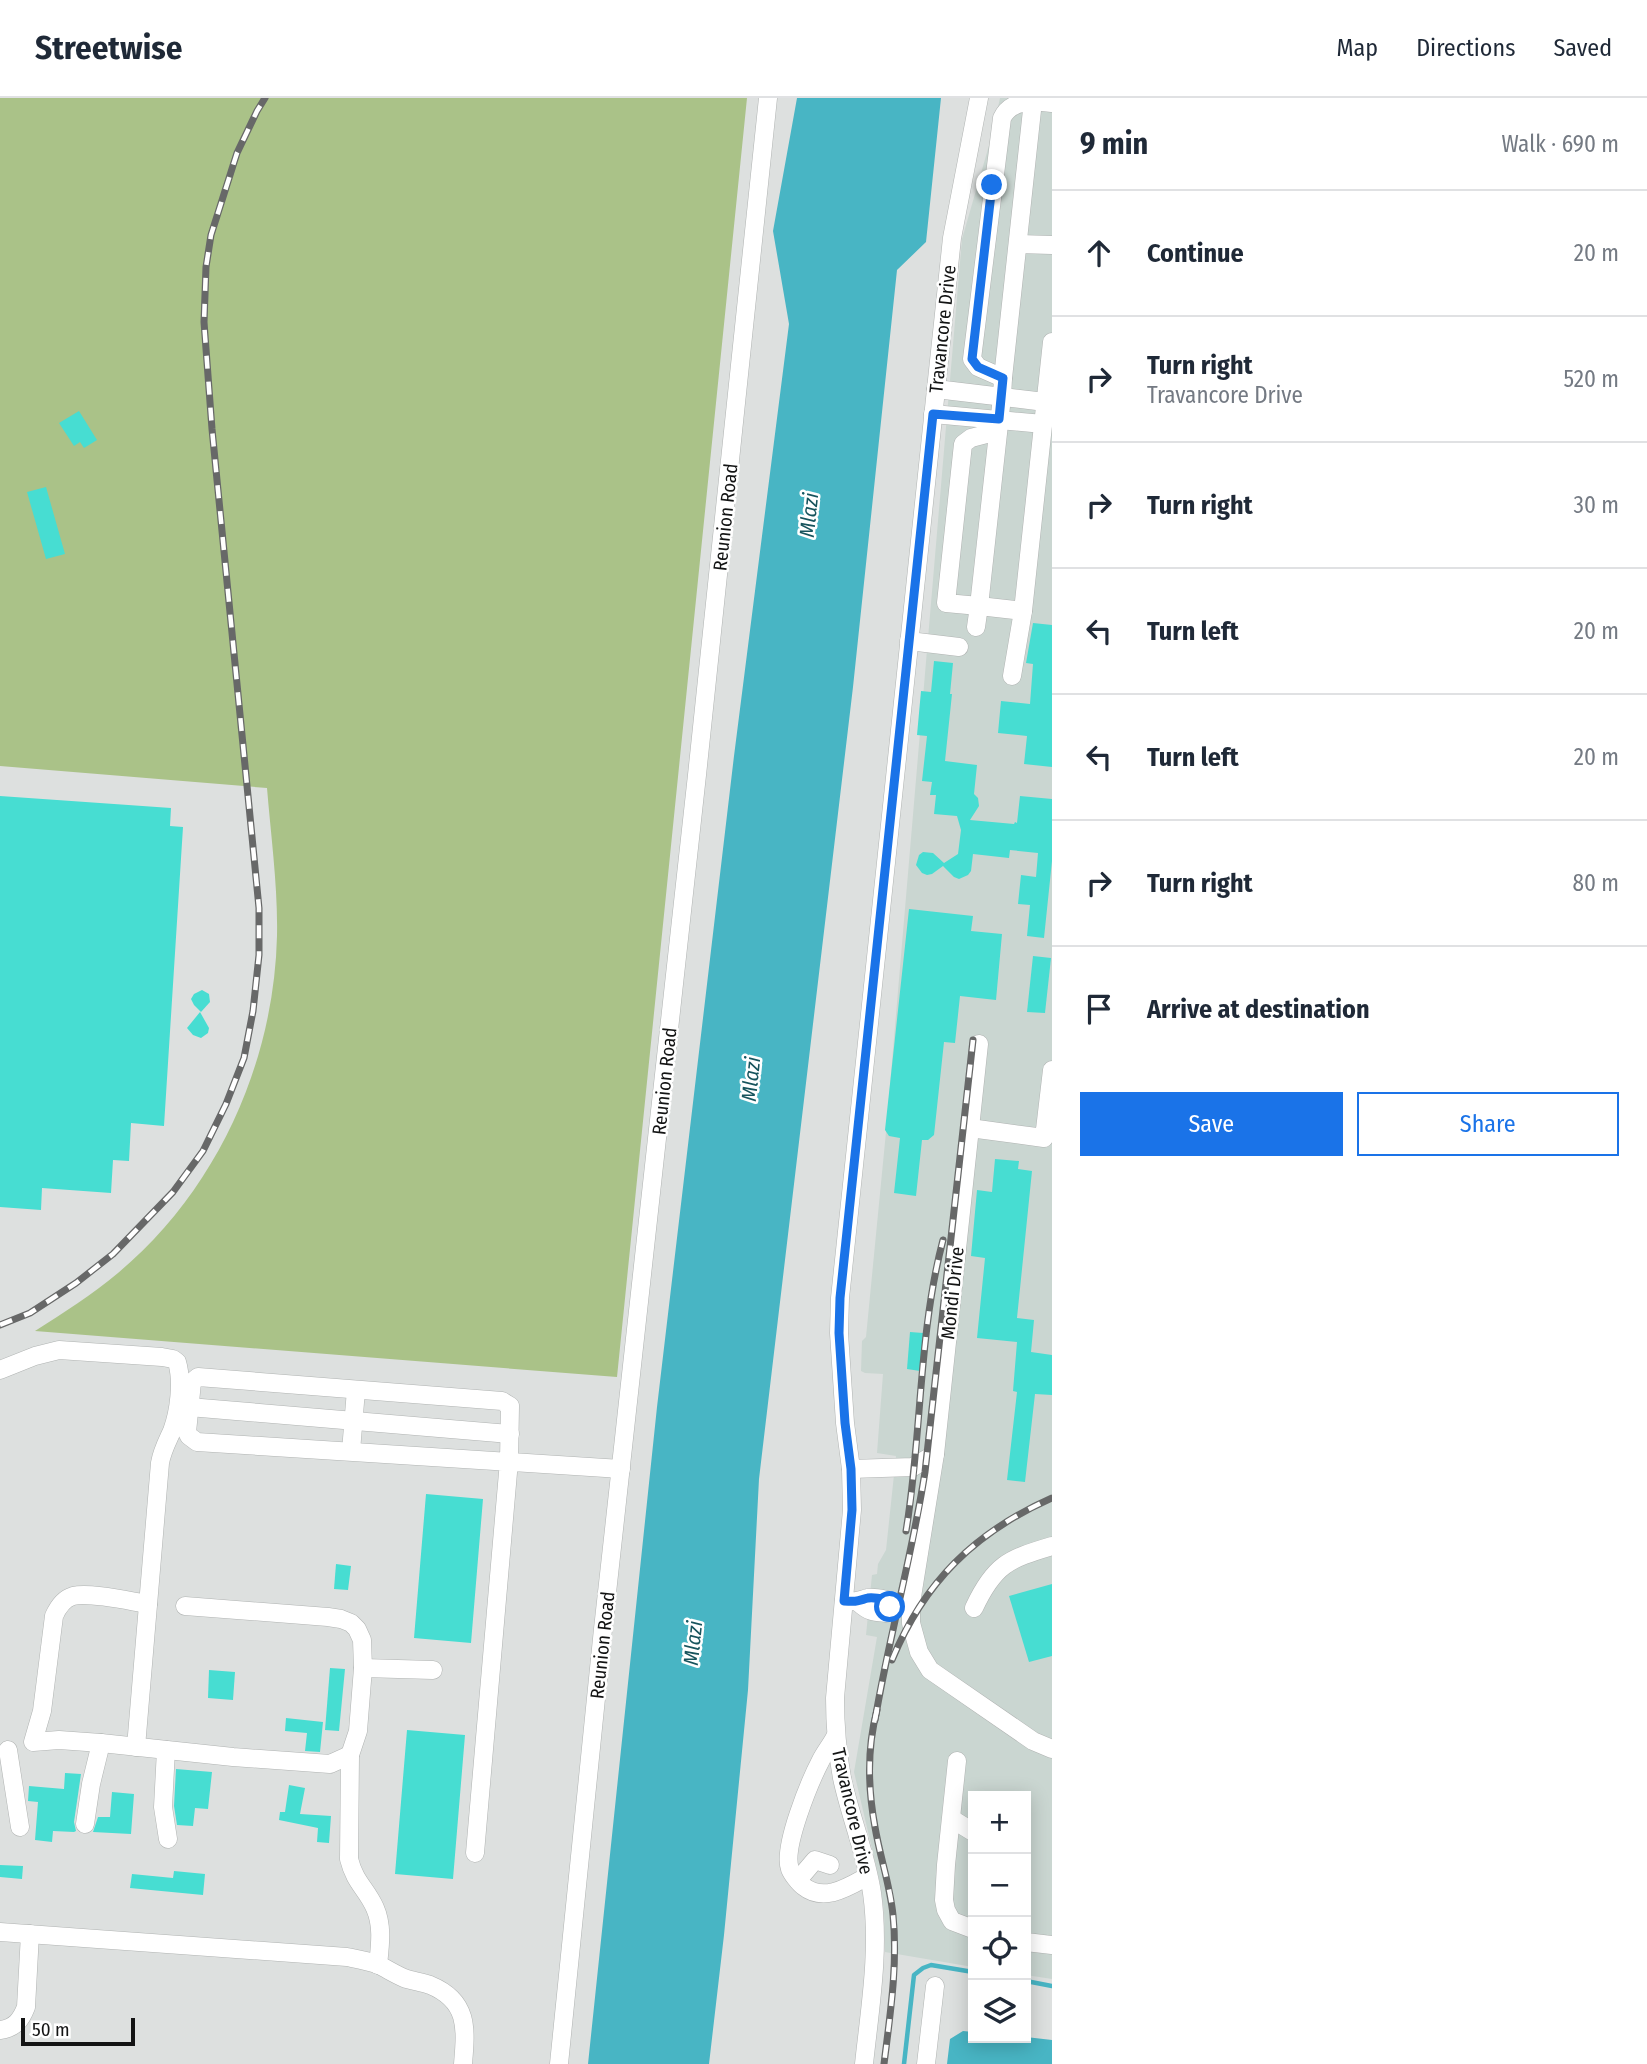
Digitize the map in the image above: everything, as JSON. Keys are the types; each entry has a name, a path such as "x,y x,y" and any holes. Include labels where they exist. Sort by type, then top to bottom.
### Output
{"street":[{"name":"Reunion Road","path":"559,2064 768,98"},
{"name":"Travancore Drive","path":"864,2064 876,1950 872,1892 842,1779 835,1737 835,1698 852,1602 851,1469 839,1333 840,1298 952,238 979,98"},
{"path":"1003,378 978,367 972,359 1002,118 1005,111 1011,107 1032,101 1052,103"},
{"path":"976,626 1032,101"},
{"path":"1018,244 1052,245"},
{"path":"1012,676 1023,611 1052,342"},
{"path":"936,389 1045,402"},
{"path":"933,414 998,425 1043,424"},
{"path":"998,425 963,444 945,612 979,606 1023,611"},
{"path":"909,641 959,646"},
{"name":"Mondi Drive","path":"979,1044 935,1454 911,1623 919,1652 930,1670 1033,1741 1052,1749"},
{"path":"970,1128 1048,1138 1052,1070"},
{"path":"0,1370 59,1350 162,1357 177,1362 180,1377 177,1415 161,1456 136,1747"},
{"path":"475,1853 509,1461 510,1406 502,1401 198,1377 192,1382 187,1432 197,1442 509,1461 621,1469"},
{"path":"351,1451 356,1390"},
{"path":"189,1407 510,1434"},
{"path":"851,1469 913,1467 935,1454"},
{"path":"974,1608 991,1576 1003,1566 1021,1555 1052,1546"},
{"path":"33,1742 42,1711 54,1616 58,1608 65,1600 86,1595 148,1604"},
{"path":"852,1602 869,1598 880,1599 887,1600 890,1607 911,1609"},
{"path":"185,1606 341,1619 358,1629 362,1640 363,1668 358,1731 350,1755 349,1858 352,1872 368,1896 379,1921 378,1965"},
{"path":"363,1668 433,1670"},
{"path":"835,1737 820,1761 803,1803 789,1846 790,1868 802,1885 817,1894 834,1892 868,1876"},
{"path":"20,1827 4,1751 33,1742 59,1740 101,1743 330,1764 350,1755"},
{"path":"85,1824 101,1743"},
{"path":"166,1750 163,1807 168,1839"},
{"path":"957,1761 944,1900 952,1921 968,1927"},
{"path":"952,1819 968,1829"},
{"path":"798,1880 815,1860 830,1865"},
{"path":"0,1931 347,1957 378,1965 392,1973 441,1990 452,2000 464,2020 463,2064"},
{"path":"0,2029 9,2029 16,2024 22,2018 26,2007 30,1934"},
{"path":"1031,1943 1052,1945"},
{"path":"926,2064 935,1986"}],"shaded area":[{"path":"1000,98 1052,98 1052,1979 1031,1976 1031,1791 968,1791 968,1966 885,1952 880,1883 854,1772 877,1637 866,1635 872,1575 877,1574 878,1564 886,1550 896,1456 877,1453 883,1374 861,1371 862,1341 866,1337 886,1132 962,239"}],"green space":[{"path":"0,98 747,98 617,1377 35,1331 108,1281 153,1240 184,1204 211,1164 233,1122 265,1031 273,984 277,918 267,788 0,766"}],"water":[{"name":"Mlazi","path":"797,98 941,98 926,242 897,270 853,687 759,1479 748,1690 709,2064 588,2064 657,1407 734,756 789,324 773,231"},
{"path":"963,2031 968,2032 968,2043 1031,2043 1031,2038 1052,2040 1052,2064 947,2064 950,2039"}],"building":[{"path":"79,411 97,440 84,448 80,442 74,446 59,423"},
{"path":"46,487 65,554 46,559 27,492"},
{"path":"1033,623 1052,625 1052,767 1024,764 1027,736 998,733 1001,701 1030,704 1033,664 1026,663"},
{"path":"934,661 953,663 945,761 977,765 974,794 978,798 979,806 970,820 1014,824 1017,823 1020,796 1052,799 1052,861 1044,938 1027,936 1030,905 1018,904 1021,875 1036,877 1038,853 1010,850 1009,858 973,854 971,871 959,879 943,866 927,875 916,865 923,852 933,853 944,863 958,854 961,830 957,816 934,814 936,795 930,795 932,782 922,781 927,736 917,735 921,691 931,692"},
{"path":"0,796 171,808 170,826 183,827 164,1126 131,1123 129,1161 113,1160 111,1193 42,1188 41,1210 0,1207"},
{"path":"909,909 973,916 971,931 1002,934 996,1000 960,996 955,1043 944,1042 934,1135 928,1140 922,1140 916,1196 894,1193 900,1138 889,1136 885,1130"},
{"path":"1033,956 1051,958 1045,1013 1027,1012"},
{"path":"202,990 209,994 210,1002 201,1012 191,999"},
{"path":"200,1012 209,1028 208,1033 201,1038 193,1035 187,1028"},
{"path":"995,1159 1019,1161 1018,1169 1032,1171 1017,1318 1034,1320 1031,1352 1052,1355 1052,1395 1035,1394 1025,1482 1007,1480 1017,1392 1013,1391 1017,1342 977,1338 985,1258 971,1256 977,1190 992,1192"},
{"path":"910,1332 923,1333 920,1371 907,1369"},
{"path":"426,1494 483,1499 471,1643 414,1638"},
{"path":"336,1564 351,1566 348,1590 334,1589"},
{"path":"1052,1584 1052,1656 1029,1662 1009,1596"},
{"path":"330,1668 345,1669 339,1731 325,1730"},
{"path":"209,1670 235,1672 233,1700 208,1698"},
{"path":"286,1718 323,1722 320,1752 305,1751 307,1733 285,1731"},
{"path":"407,1730 465,1735 453,1879 395,1874"},
{"path":"176,1769 212,1772 208,1809 195,1808 193,1826 177,1825 174,1806"},
{"path":"65,1773 81,1774 74,1822 76,1831 53,1831 52,1842 35,1840 38,1802 28,1801 29,1786 64,1789"},
{"path":"289,1785 305,1788 300,1814 331,1816 329,1843 317,1842 318,1828 279,1820 280,1812 285,1812"},
{"path":"112,1792 134,1794 131,1834 93,1832 98,1817 110,1817"},
{"path":"0,1865 23,1866 22,1879 0,1877"},
{"path":"174,1871 205,1874 203,1895 130,1888 132,1874 173,1878"}],"waterway":[{"path":"904,2064 914,1975 931,1965 968,1971"},
{"path":"1031,1982 1052,1986"}],"railway":[{"path":"0,1325 30,1313 76,1283 113,1254 173,1192 203,1151 244,1058 253,1011 259,955 259,908 204,322 206,267 211,235 237,153 265,98"},
{"path":"875,1720 925,1472 973,1040"},
{"path":"906,1531 929,1312 943,1240"},
{"path":"892,1660 920,1607 936,1583 955,1562 999,1527 1052,1498"},
{"path":"877,1710 870,1754 871,1798 892,1904 895,1952 884,2064"}],"route":[{"path":"890,1607 887,1600 880,1599 869,1598 859,1603 844,1601 852,1510 839,1333 840,1298 933,414 999,419 1003,378 978,367 972,359 992,185"}]}
